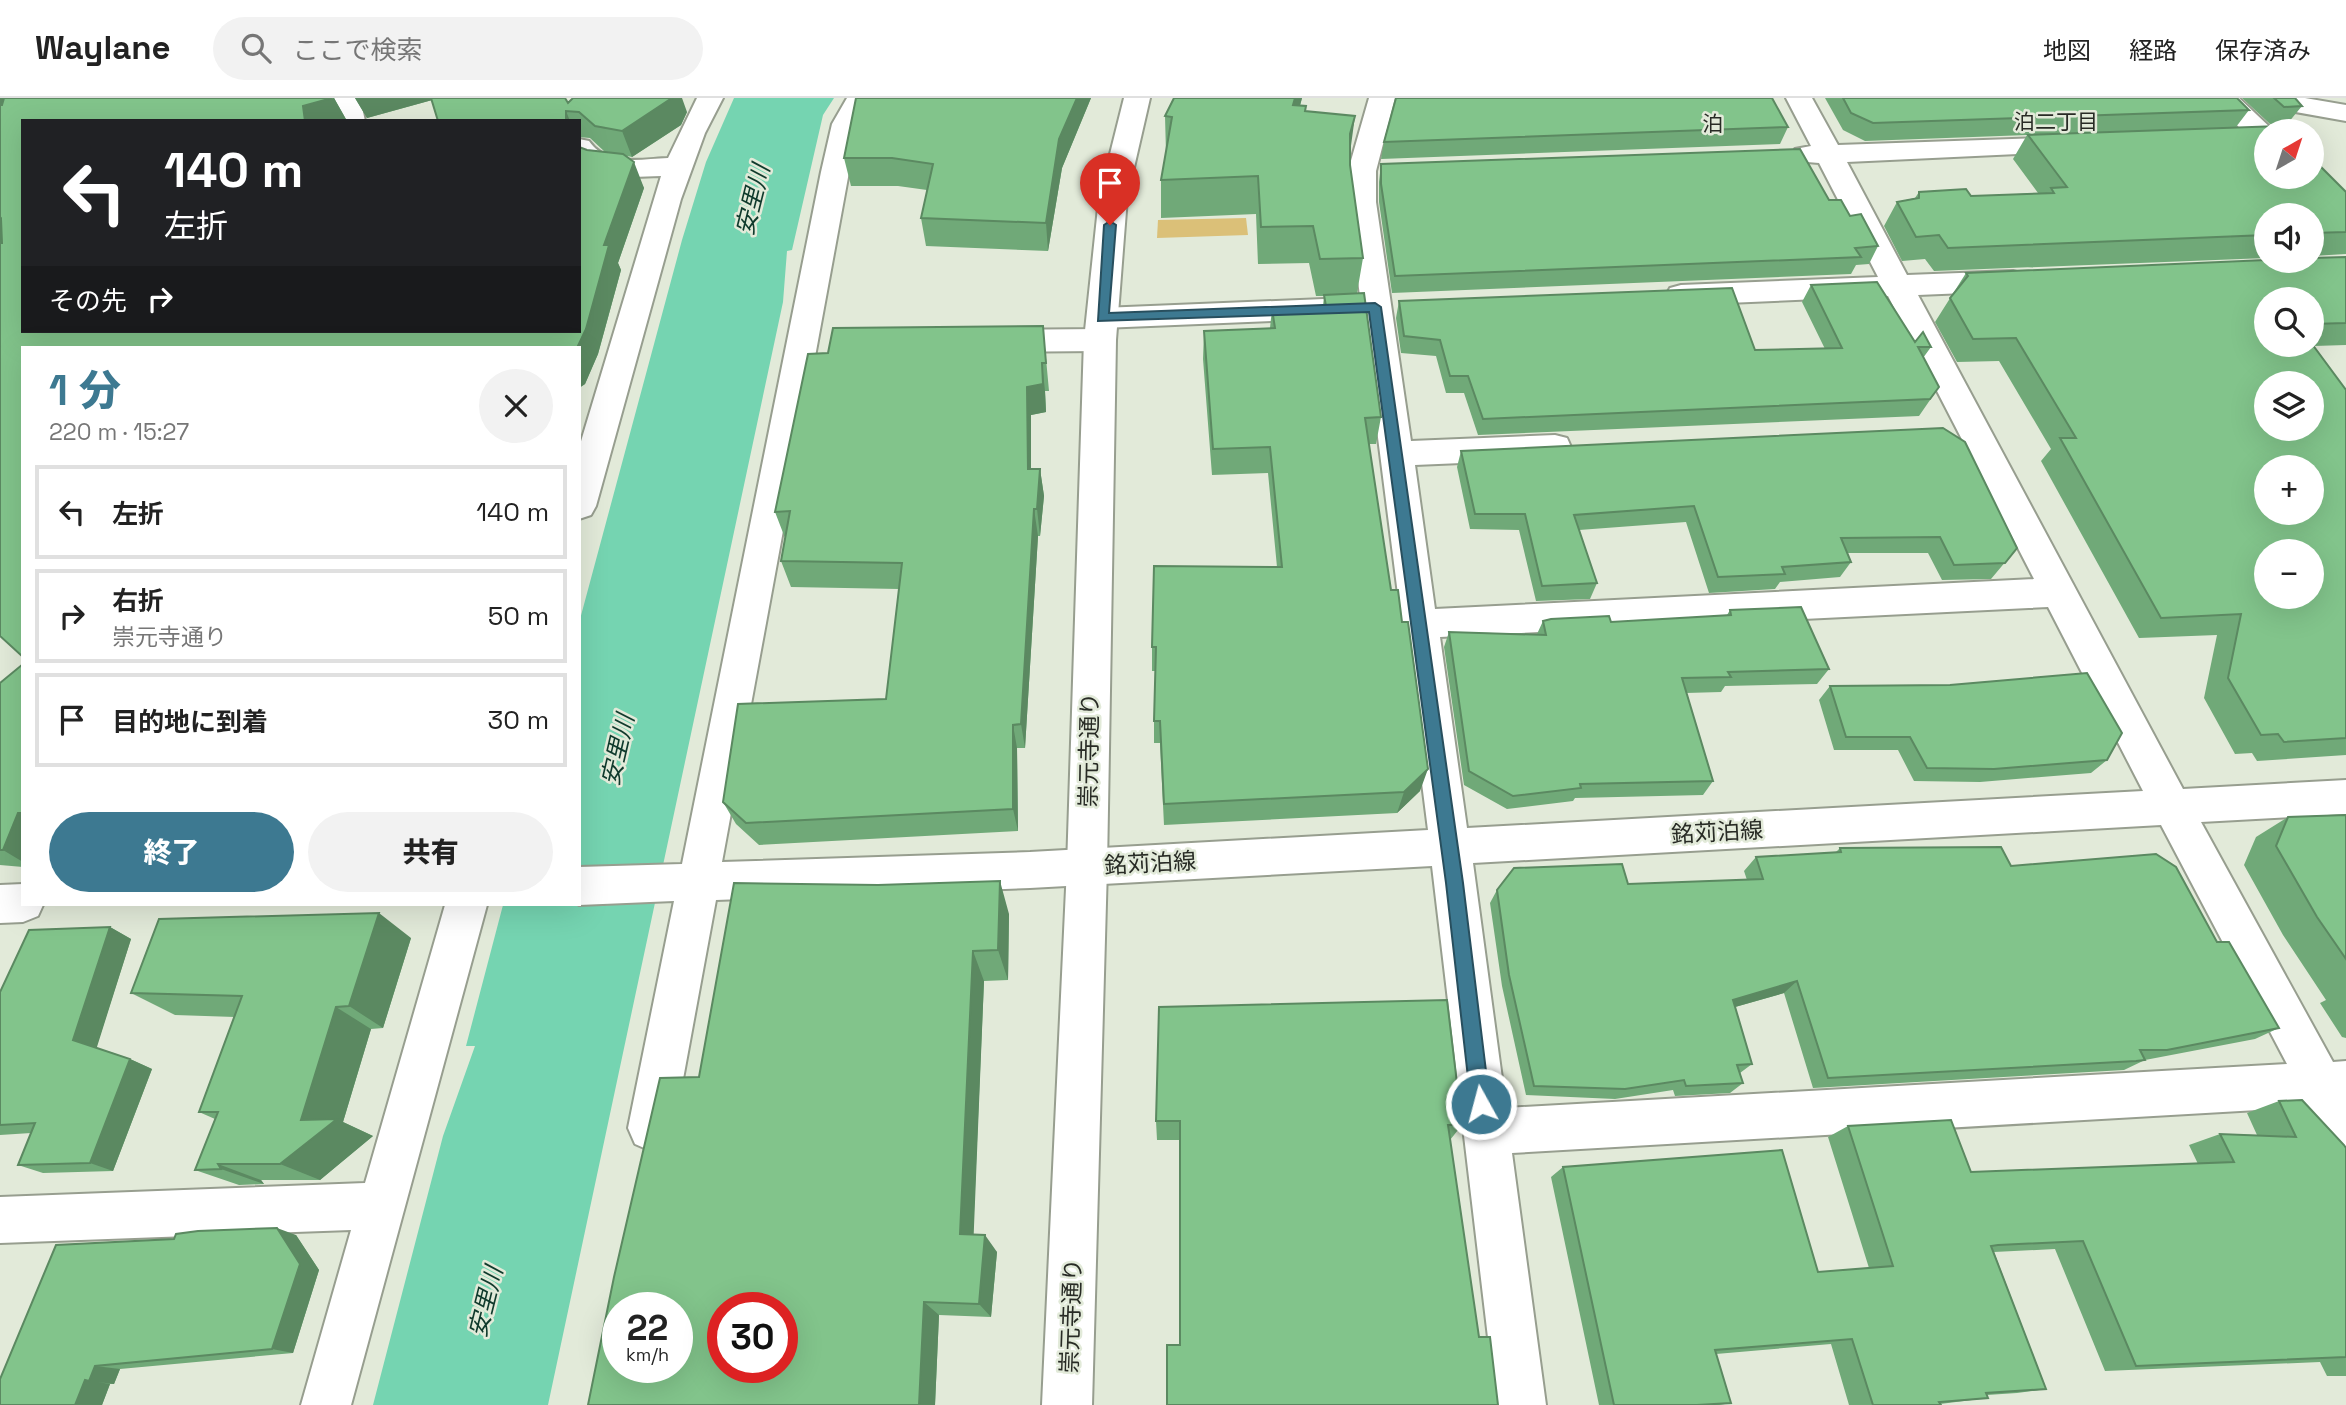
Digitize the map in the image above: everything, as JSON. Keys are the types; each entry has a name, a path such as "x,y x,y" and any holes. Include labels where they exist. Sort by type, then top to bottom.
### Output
{"street":[{"path":"347,98 352,119"},
{"path":"581,493 593,414 677,167 710,98"},
{"path":"644,1163 681,883 815,343 846,124 860,98"},
{"name":"崇元寺通り","path":"1067,1405 1087,867 1101,329 1112,198 1137,98"},
{"path":"1382,98 1376,171 1362,202 1389,307 1397,454 1521,1405"},
{"path":"1799,98 1898,286 1958,429 2059,592 2172,806 2334,1084 2346,1130"},
{"path":"2224,98 2254,127"},
{"path":"2288,98 2293,104 2346,113"},
{"path":"2223,139 2254,138"},
{"path":"1778,156 2098,144"},
{"path":"581,149 589,159 608,167 677,167"},
{"path":"1654,296 2042,279"},
{"path":"966,341 1389,307"},
{"path":"1397,454 1592,445"},
{"path":"1418,624 2059,592"},
{"name":"銘苅泊線","path":"581,886 1087,867 2346,797"},
{"path":"0,904 21,903"},
{"path":"326,1405 466,906"},
{"path":"1484,1132 2334,1084"},
{"path":"0,1220 380,1206"}],"shaded area":[{"path":"1246,218 1248,235 1157,238 1158,220"}],"water":[{"name":"安里川","path":"734,98 834,98 823,115 792,250 787,251 783,302 548,1405 373,1405 443,1136 475,1046 466,1046 503,906 581,906 581,616 682,240 706,162"}],"building":[{"path":"4,98 332,98 303,106 305,119 21,119 21,333 581,333 581,148 623,154 634,162 604,245 609,245 586,329 578,346 21,346 21,655 0,636"},
{"path":"431,98 565,98 568,103 573,98 672,98 622,131 595,126 579,112 566,111 566,119 437,119"},
{"path":"856,98 1077,98 1059,139 1046,223 921,218 933,164 892,158 844,158"},
{"path":"1174,98 1295,98 1293,105 1306,106 1305,111 1355,116 1350,134 1350,165 1363,258 1320,259 1313,226 1261,227 1258,176 1161,180 1172,117 1165,116"},
{"path":"1396,98 1772,98 1788,127 1384,142"},
{"path":"1843,98 2237,98 2249,110 1873,123 1851,113"},
{"path":"2274,98 2295,98 2302,106 2284,107"},
{"path":"2254,127 2254,189 2324,189 2324,170 2346,192 2346,232 2324,233 2324,203 2254,203 2254,235 1948,248 1939,235 1916,237 1897,202 1919,198 1919,192 1966,189 1971,196 2054,193 2051,188 2067,187 2028,135"},
{"path":"1800,149 1829,200 1841,200 1850,216 1861,214 1878,246 1855,248 1861,257 1395,276 1381,184 1381,164"},
{"path":"2346,257 2346,323 2324,324 2324,287 2254,287 2254,357 2322,357 2346,390 2346,738 2284,742 2278,734 2261,735 2228,678 2241,614 2161,618 2060,438 2076,438 2016,338 1973,339 1950,298 1968,276 1966,273 2254,261 2254,273 2324,273 2324,258"},
{"path":"1877,282 1915,342 1923,332 1931,347 1918,347 1939,387 1930,399 1483,419 1468,376 1450,376 1440,340 1404,336 1399,301 1732,288 1755,350 1842,348 1811,285"},
{"path":"1364,293 1381,417 1365,418 1391,590 1398,590 1402,622 1408,622 1428,769 1404,792 1164,804 1160,721 1154,721 1154,566 1282,567 1270,447 1213,449 1204,331 1275,328 1272,309 1326,306 1324,295"},
{"path":"1043,326 1046,363 1042,363 1043,384 1027,387 1028,469 1040,469 1037,509 1034,509 1021,724 1013,725 1013,809 746,823 723,802 738,704 886,699 902,563 781,561 790,511 775,512 808,354 828,353 833,328"},
{"path":"1943,428 1965,442 2017,548 2005,563 1954,565 1940,537 1841,538 1851,562 1782,567 1785,574 1718,577 1694,506 1574,515 1597,583 1542,586 1525,514 1475,514 1461,451"},
{"path":"1801,607 1829,669 1728,672 1731,677 1682,678 1713,781 1580,784 1581,788 1513,796 1469,771 1449,632 1546,635 1543,621 1551,619 1609,616 1611,622 1731,615 1730,610"},
{"path":"21,666 21,813 18,813 3,850 0,850 0,683"},
{"path":"2087,673 2122,733 2107,760 1994,769 1927,768 1910,737 1846,737 1830,686 1950,685"},
{"path":"2346,815 2346,959 2317,917 2276,846 2288,817"},
{"path":"2001,847 2011,866 2156,854 2176,867 2217,942 2229,942 2279,1028 2167,1050 2140,1050 2145,1060 2136,1061 1828,1078 1797,981 1733,1000 1752,1064 1737,1065 1743,1083 1686,1086 1684,1080 1625,1089 1534,1086 1509,975 1497,890 1514,868 1622,864 1628,884 1763,879 1756,857 1841,852 1840,848"},
{"path":"1000,881 998,950 973,951 960,1234 985,1235 979,1304 924,1302 919,1405 588,1405 602,1336 602,1383 693,1383 693,1292 611,1292 660,1078 699,1077 734,883 878,885"},
{"path":"379,913 349,1006 336,1007 301,1120 337,1119 280,1164 218,1164 221,1169 195,1170 218,1112 199,1112 242,996 131,993 159,919"},
{"path":"110,927 73,1040 130,1059 90,1163 18,1165 35,1123 0,1125 0,992 29,930"},
{"path":"1447,1000 1462,1125 1448,1125 1479,1337 1490,1337 1498,1405 1167,1405 1167,1345 1180,1345 1180,1121 1156,1121 1159,1007"},
{"path":"2302,1100 2346,1148 2346,1357 2136,1366 2083,1241 1998,1245 1991,1246 2046,1389 1986,1393 1988,1398 1939,1402 1941,1405 1873,1405 1852,1339 1715,1350 1731,1403 1614,1405 1563,1167 1782,1150 1818,1272 1893,1266 1848,1126 1951,1120 1971,1172 2234,1162 2220,1134 2296,1137 2279,1101"},
{"path":"277,1228 300,1264 272,1349 95,1366 89,1381 85,1380 75,1405 0,1405 0,1379 56,1245 174,1239 176,1234 198,1231"}],"district":[{"name":"泊二丁目","path":"2056,122"},
{"name":"泊","path":"1713,124"}],"route":[{"path":"1110,225 1102,318 1375,307 1455,883 1481,1104"}]}
